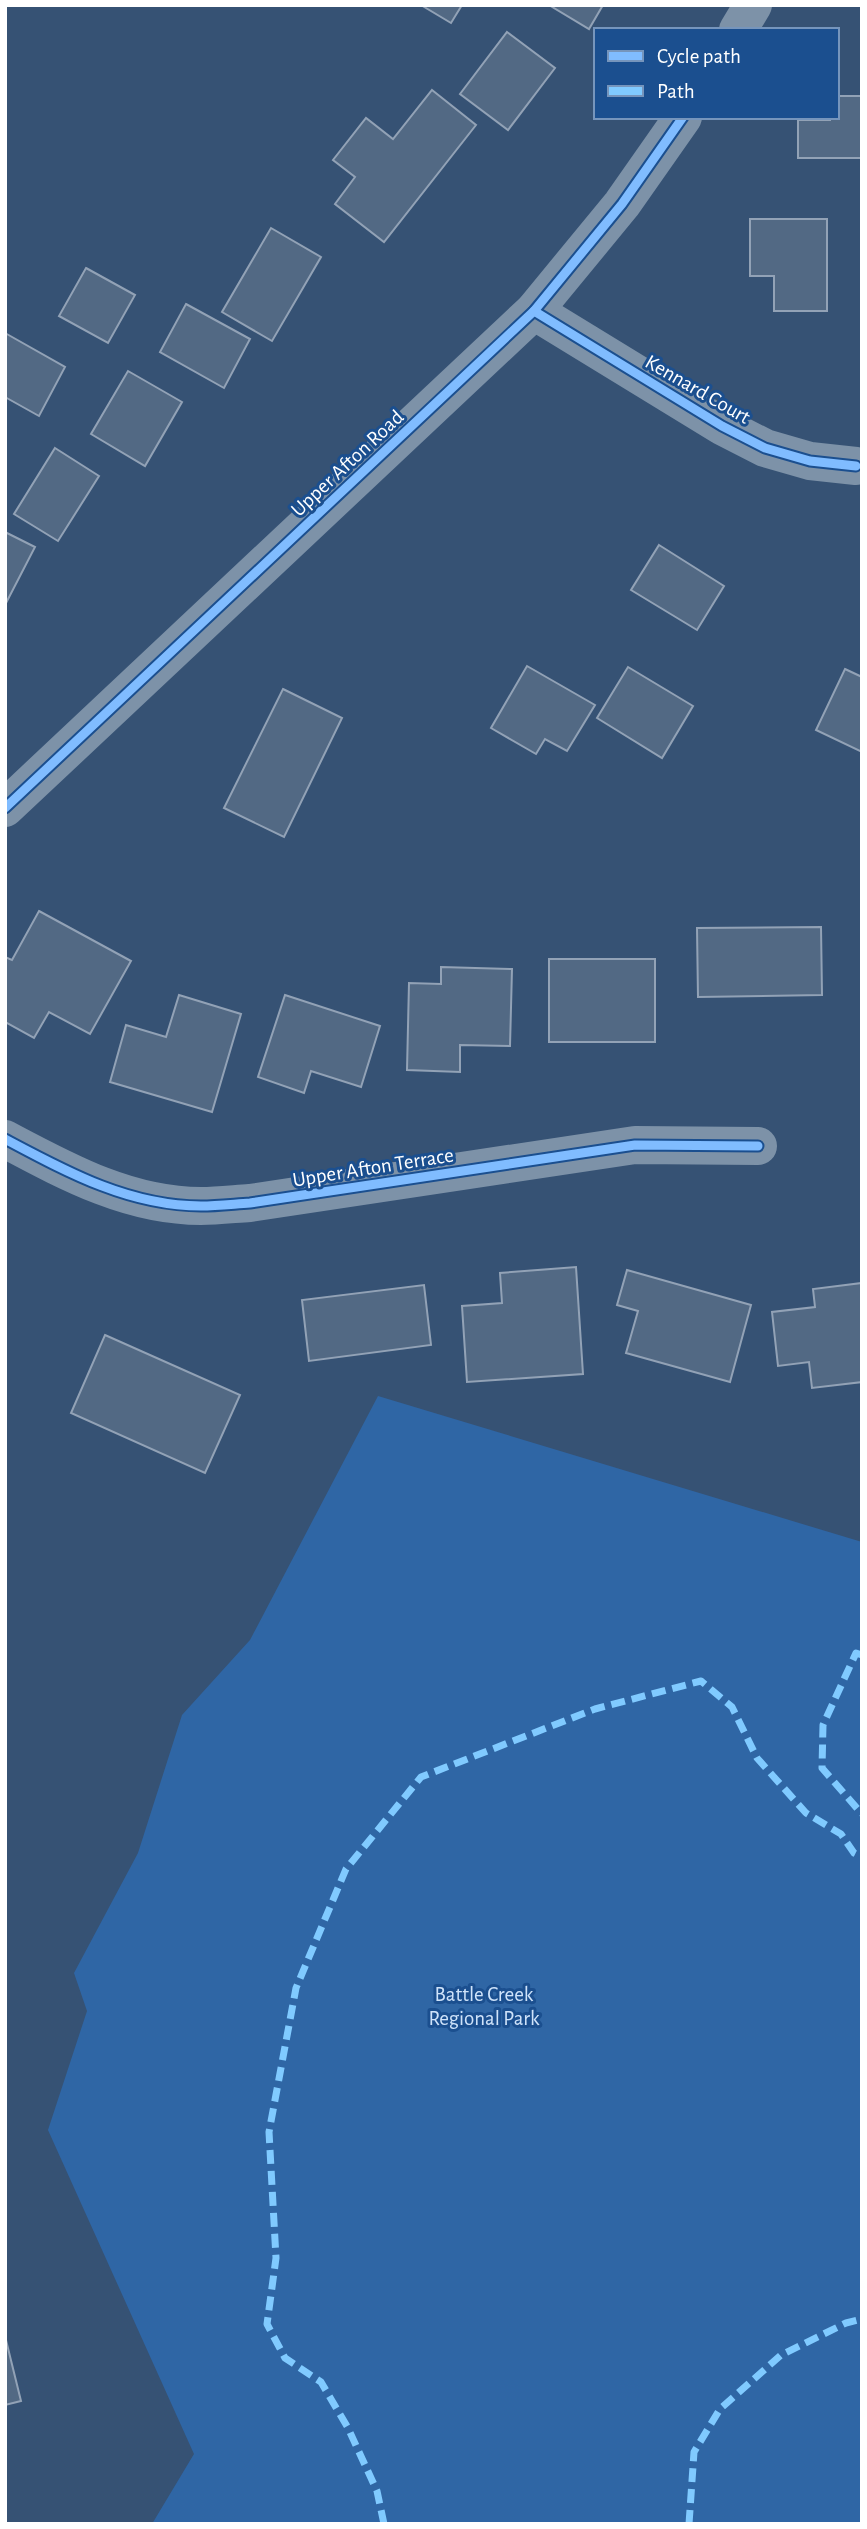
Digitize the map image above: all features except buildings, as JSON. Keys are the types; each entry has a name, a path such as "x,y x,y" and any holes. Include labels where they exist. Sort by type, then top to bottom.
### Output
{"street":[{"path":"739,28 752,5"},
{"name":"Upper Afton Road","path":"5,807 534,311 622,204 682,119"},
{"name":"Kennard Court","path":"534,311 722,426 765,448 810,461 856,466"},
{"name":"Upper Afton Terrace","path":"5,1139 95,1185 155,1202 200,1206 250,1203 635,1145 758,1146"}],"green space":[{"name":"Battle Creek Regional Park","path":"378,1396 862,1542 862,2524 152,2524 194,2454 48,2130 87,2011 74,1973 138,1853 182,1715 250,1640"}],"marked path":[{"path":"862,1655 856,1653 823,1725 822,1768 862,1814"},
{"path":"384,2524 377,2491 348,2428 321,2382 285,2358 267,2324 276,2258 269,2132 296,1988 346,1869 421,1777 595,1709 701,1681 732,1707 757,1758 806,1813 841,1834 854,1853 862,1857"},
{"path":"689,2524 694,2452 720,2409 781,2355 846,2323 862,2319"}],"cycle path":[{"path":"5,808 534,311 622,204 682,119"},
{"path":"534,311 722,426 765,448 810,461 856,466"},
{"path":"5,1139 75,1175 124,1194 174,1204 201,1206 250,1203 635,1145 758,1146"}]}
